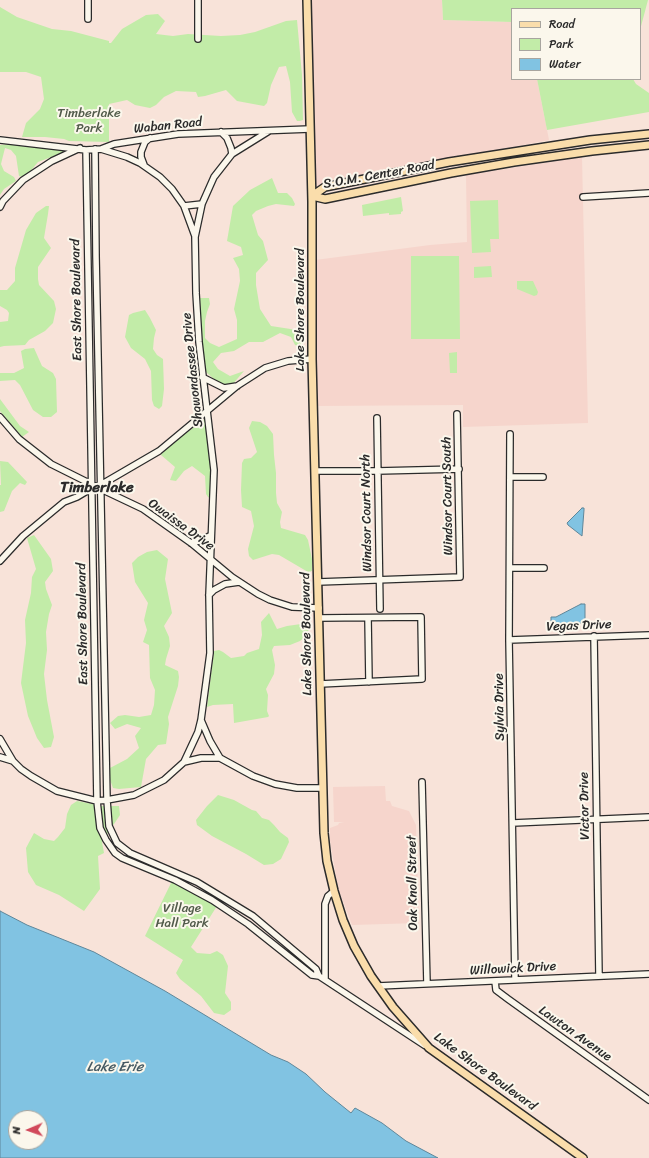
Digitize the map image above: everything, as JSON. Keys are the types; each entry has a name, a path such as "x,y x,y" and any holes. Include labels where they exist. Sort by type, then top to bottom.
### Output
{"main road":[{"name":"Lake Shore Boulevard","path":"307,0 312,196 312,358 323,788 325,844 334,891 343,920 354,946 370,976 393,1007 429,1048 583,1158"},
{"name":"S.O.M. Center Road","path":"312,196 325,187 449,162 590,140 649,134"},
{"name":"S.O.M. Center Road","path":"312,196 325,199 451,173 514,162 649,145"}],"street":[{"path":"88,0 88,19"},
{"path":"198,0 198,39"},
{"name":"Waban Road","path":"0,140 83,149 98,149 114,144 178,134 310,130"},
{"name":"Shawondassee Drive","path":"184,762 202,720 210,652 209,594 214,470 208,411 202,377 196,293 195,237 202,204 214,177 232,154 269,131"},
{"name":"Waban Road","path":"221,132 226,138 232,154"},
{"path":"144,165 141,152 145,142 150,138"},
{"path":"0,207 3,201 23,180 52,161 83,149"},
{"name":"East Shore Boulevard","path":"83,149 88,257 97,801 100,828 115,853 122,858 175,880 212,900 248,924 312,975 325,979 429,1048"},
{"path":"98,149 127,157 144,165 160,177 172,188 184,206 195,237"},
{"name":"East Shore Boulevard","path":"98,149 96,256 107,800 109,826 117,843 130,853 192,879 253,916 316,969 319,976"},
{"path":"583,197 649,193"},
{"path":"184,206 202,204"},
{"path":"88,257 96,256"},
{"path":"0,417 19,439 51,464 92,486 101,486 159,451 237,386 265,368 288,361 312,358"},
{"path":"202,377 224,388 237,386"},
{"name":"Windsor Court South","path":"379,580 460,578 457,414"},
{"name":"Windsor Court North","path":"377,418 380,609"},
{"name":"Sylvia Drive","path":"510,434 510,640 514,823 515,979"},
{"path":"315,471 459,469"},
{"path":"510,477 543,477"},
{"path":"1,559 23,536 64,502 88,491 92,486"},
{"name":"Owaissa Drive","path":"101,486 105,491 143,510 191,543 239,582 270,600 292,607 319,608"},
{"path":"191,543 203,540 211,535"},
{"path":"510,568 544,568"},
{"path":"318,582 379,580"},
{"path":"209,594 225,584 239,582"},
{"path":"319,618 421,617 422,679 320,684"},
{"path":"368,618 369,682"},
{"name":"Vegas Drive","path":"510,640 649,635"},
{"name":"Victor Drive","path":"594,636 599,976"},
{"name":"Shawondassee Drive","path":"202,720 210,741 220,758"},
{"path":"0,739 13,761 21,769 57,790 97,801 134,794 148,789 164,780 184,762 201,758 220,758 253,776 275,784 297,788 323,788"},
{"path":"0,758 13,761"},
{"name":"Oak Knoll Street","path":"422,782 427,984"},
{"path":"514,823 649,817"},
{"path":"175,880 178,873"},
{"path":"188,887 192,879"},
{"path":"325,979 325,904 328,896 334,891"},
{"name":"Willowick Drive","path":"378,986 649,974"},
{"name":"Lawton Avenue","path":"495,981 496,990 649,1100"}],"shaded area":[{"path":"311,0 442,0 443,20 511,22 511,80 537,80 549,140 386,172 316,188"},
{"path":"582,157 588,423 463,427 463,405 316,406 315,260 430,245 467,242 466,175"},
{"path":"385,786 386,801 390,801 392,806 409,811 416,825 419,923 352,925 338,888 330,840 330,828 344,822 334,822 333,787"}],"green space":[{"path":"442,0 648,0 641,26 641,8 511,8 511,22 443,20"},
{"name":"Timberlake Park","path":"0,7 17,17 52,29 71,31 109,41 109,43 111,43 122,29 146,15 158,14 165,21 156,34 173,36 188,34 221,36 240,35 255,32 286,21 297,20 302,75 303,120 297,121 292,112 290,82 286,66 279,67 271,85 267,103 264,106 237,101 226,90 198,97 196,92 176,91 164,97 156,105 150,108 135,105 127,100 109,104 109,142 69,141 45,137 22,137 26,123 40,109 44,99 41,77 26,72 0,72"},
{"path":"537,80 634,80 636,84 649,93 649,112 547,130"},
{"path":"13,144 67,149 62,153 38,162 24,177 19,176 16,156 11,150 5,148 1,164 4,171 14,177 16,181 4,189 0,195 0,145"},
{"path":"272,178 278,193 287,193 295,204 294,206 276,204 268,206 256,211 252,215 258,235 263,241 268,260 256,273 256,285 260,309 271,326 297,330 300,332 302,343 298,346 295,345 291,337 280,333 263,342 249,342 234,351 221,353 213,362 218,369 230,376 244,371 232,385 221,385 207,373 203,367 200,298 209,298 210,304 205,321 205,338 210,343 219,347 237,339 237,320 234,309 240,281 239,269 233,258 243,255 241,247 227,241 233,206 250,190"},
{"path":"401,197 403,211 401,214 389,215 389,213 363,216 362,205"},
{"path":"498,200 499,239 490,239 491,252 472,253 470,201"},
{"path":"46,206 49,206 44,238 51,248 38,267 38,279 39,285 54,301 56,309 53,323 45,331 29,340 25,345 0,347 0,322 8,321 9,313 0,306 0,290 7,290 15,281 15,268 26,230 36,213"},
{"path":"411,256 459,256 460,339 411,339"},
{"path":"491,266 492,277 474,278 474,267"},
{"path":"517,281 533,281 538,292 537,295 534,296 517,289"},
{"path":"145,310 156,330 153,349 157,355 163,359 164,389 162,406 159,409 154,406 152,400 151,371 145,359 131,348 125,337 129,315"},
{"path":"34,348 42,366 53,373 56,379 57,412 51,417 43,417 33,410 20,385 15,380 0,381 0,373 14,373 24,368 21,351"},
{"path":"457,352 457,373 450,373 449,353"},
{"path":"0,399 20,426 29,432 22,437 0,411"},
{"path":"206,418 213,471 210,498 206,494 205,476 192,466 184,471 176,481 170,480 175,467 161,455 169,443 185,434"},
{"path":"252,421 260,422 267,426 273,434 277,503 282,512 280,522 281,528 305,535 308,540 312,559 312,571 308,572 279,555 272,554 253,560 249,556 248,549 254,526 251,511 242,507 241,490 242,463 244,459 251,458 257,452 249,428"},
{"path":"0,461 8,462 27,482 25,485 20,483 12,491 4,511 0,512 1,485"},
{"path":"34,535 51,559 53,571 45,582 52,605 46,632 47,650 44,674 54,737 51,747 44,748 37,738 28,716 21,683 26,643 25,620 31,593 32,577 36,569 27,538"},
{"path":"157,550 168,559 165,579 172,613 164,626 169,637 170,646 165,665 178,671 178,686 168,717 169,724 166,744 158,745 146,759 141,787 119,789 113,788 109,777 110,768 127,759 139,748 135,736 141,728 127,724 115,729 110,723 118,716 125,715 139,717 151,715 154,705 155,690 150,678 149,645 143,642 147,630 144,620 148,603 135,582 132,563 138,557 147,552"},
{"path":"269,613 277,629 301,624 305,619 309,622 310,627 306,636 300,641 290,645 274,646 272,650 275,665 274,674 266,689 268,695 267,711 269,716 234,723 233,704 213,705 207,707 214,651 219,650 231,658 244,656 247,653 259,649 262,635 261,622"},
{"path":"218,795 234,800 256,811 262,818 269,820 288,838 289,842 281,859 273,864 264,865 212,836 197,825 196,820"},
{"path":"77,801 103,806 119,806 120,815 102,842 104,853 98,856 100,889 84,911 59,895 36,885 28,872 26,848 34,833 44,839 54,841 65,828 67,814 71,805"},
{"name":"Village Hall Park","path":"172,881 217,906 191,947 197,953 210,954 217,951 223,955 228,966 225,993 231,1002 231,1010 224,1015 214,1013 201,996 180,979 176,973 183,960 145,936"}],"water":[{"path":"582,508 584,508 584,510 582,536 567,523"},
{"path":"581,604 585,604 585,623 551,624 551,617 556,617"},
{"name":"Lake Erie","path":"0,911 27,925 94,952 165,991 271,1055 288,1062 306,1074 351,1113 355,1108 382,1123 406,1141 438,1158 0,1158"}],"district":[{"name":"Timberlake","path":"97,488"}]}
